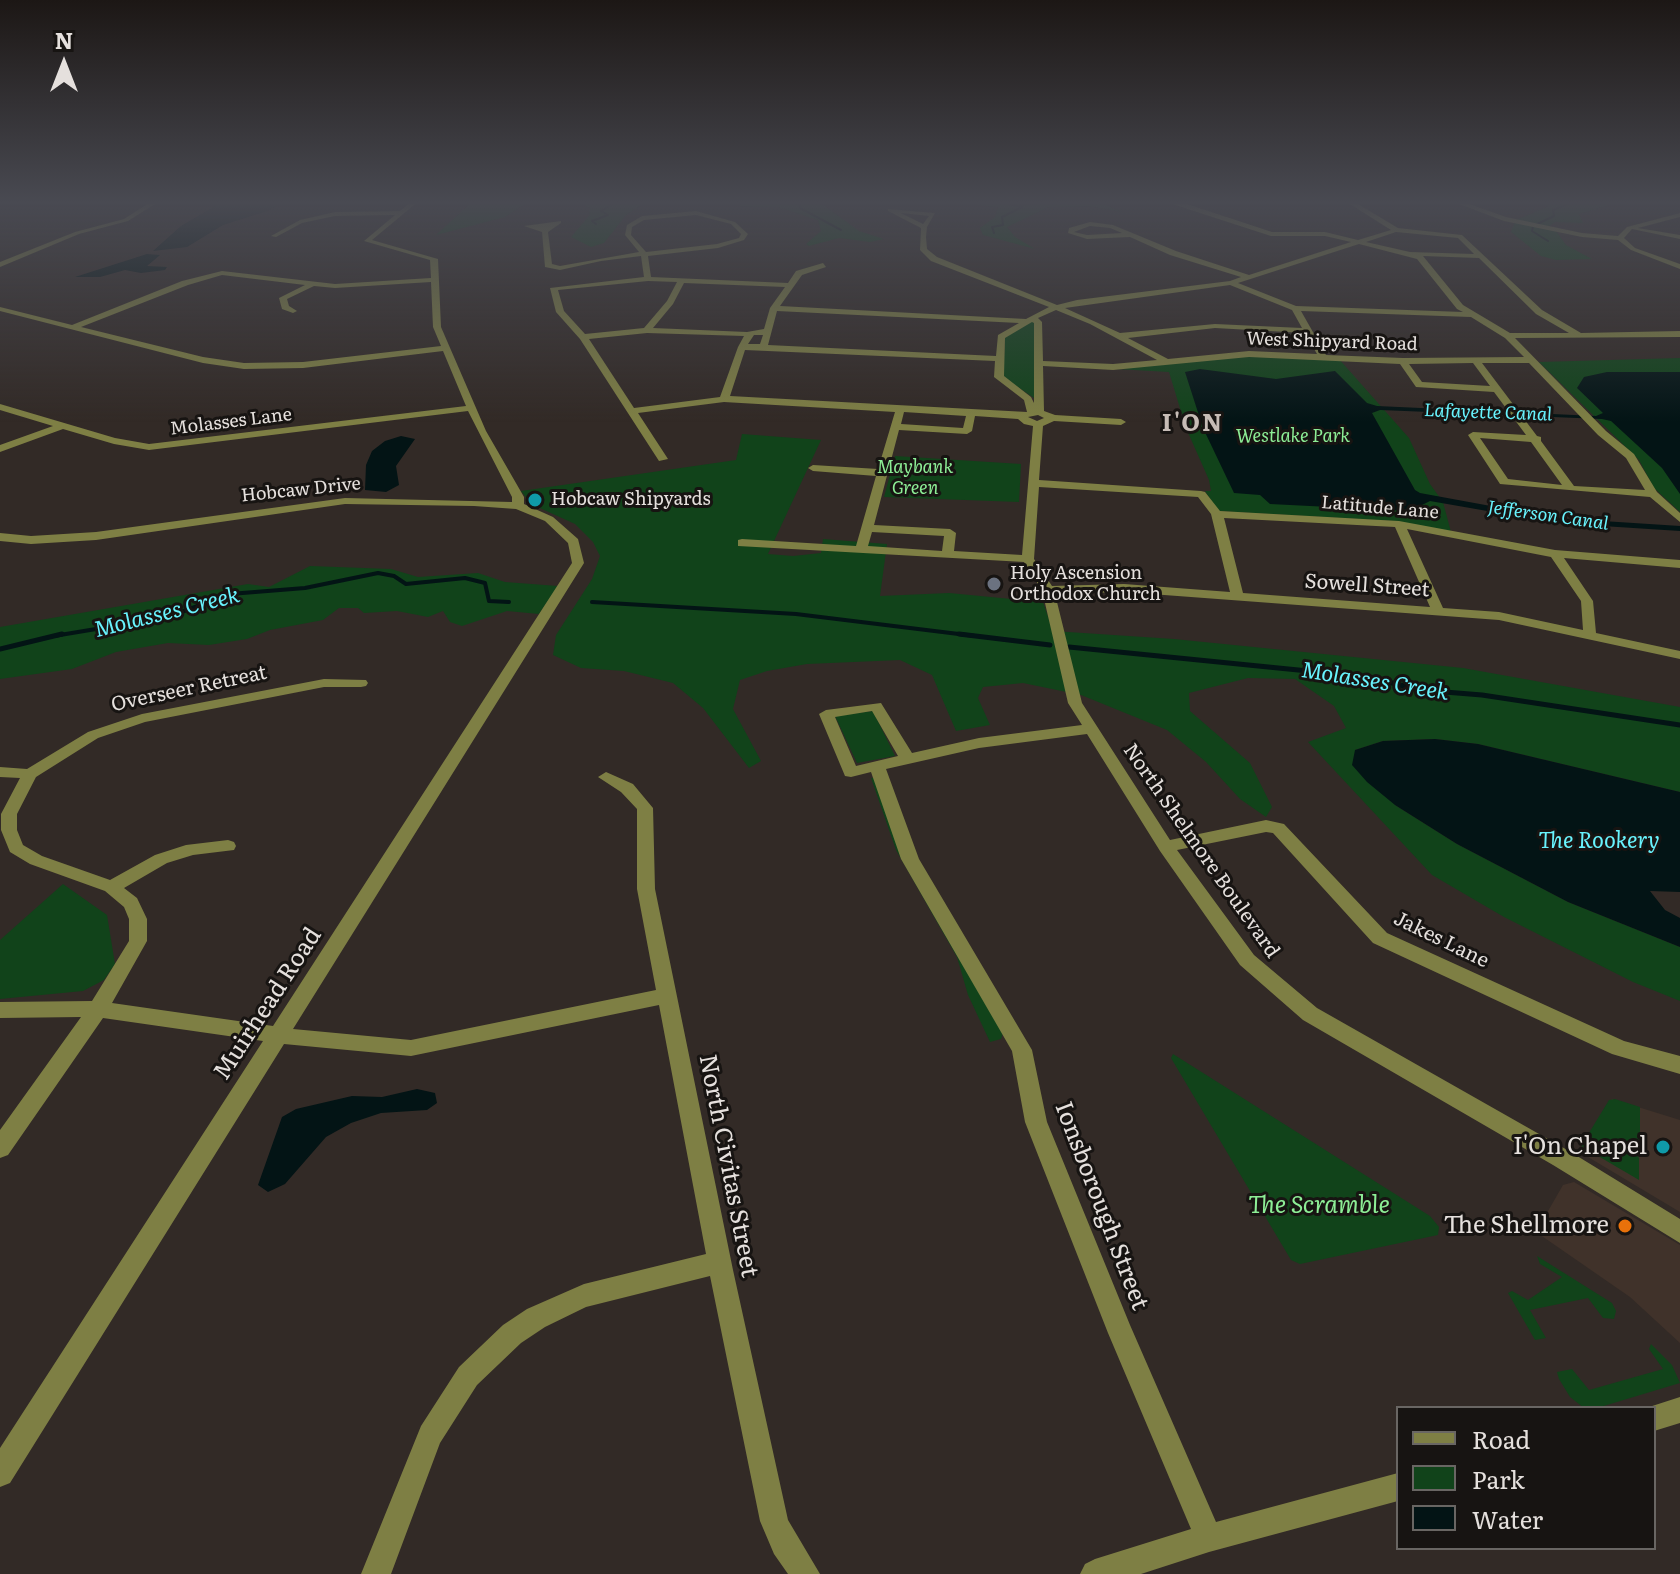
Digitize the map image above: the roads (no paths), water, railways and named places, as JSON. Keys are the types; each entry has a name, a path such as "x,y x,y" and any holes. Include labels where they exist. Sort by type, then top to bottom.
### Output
{"street":[{"path":"73,327 219,274"},
{"path":"250,274 314,284 357,286 435,280"},
{"path":"434,274 437,327 471,408 518,497 518,506"},
{"path":"647,274 648,279"},
{"path":"763,347 774,308 798,274"},
{"path":"973,274 1119,336 1166,361"},
{"path":"1241,274 1248,277"},
{"path":"1037,416 1028,399 999,377 1001,337 1054,307 1231,283 1256,274"},
{"path":"1434,274 1460,307 1508,336 1592,422 1630,456 1653,494 1680,519"},
{"path":"1499,274 1539,312 1579,335"},
{"path":"663,459 583,337 560,312 554,288 648,279 789,285"},
{"path":"647,330 670,302 682,280"},
{"path":"1231,283 1295,308 1477,315"},
{"path":"293,311 285,307 283,298 314,284"},
{"path":"742,543 1028,559 1037,416 1038,322 774,308"},
{"path":"1295,308 1323,357"},
{"path":"0,309 203,360 244,366 303,365 445,348"},
{"path":"1119,336 1215,326 1308,331"},
{"path":"583,337 647,330 768,332"},
{"path":"724,399 747,334"},
{"path":"1508,336 1680,334"},
{"path":"742,347 1000,359"},
{"name":"West Shipyard Road","path":"1039,363 1108,367 1249,354 1403,361 1529,360"},
{"path":"1403,361 1419,385 1494,389"},
{"path":"1476,361 1494,389 1537,439 1547,460 1571,489"},
{"path":"634,411 724,399 1121,422"},
{"name":"Molasses Lane","path":"0,407 132,446 168,446 471,408"},
{"path":"861,551 900,410"},
{"path":"895,427 967,431 971,414"},
{"path":"0,449 64,425"},
{"path":"1537,439 1473,435 1504,482 1653,494"},
{"path":"813,468 883,473"},
{"path":"1034,483 1201,494 1217,514 1238,597"},
{"name":"Hobcaw Drive","path":"0,537 31,540 96,536 345,501 518,506 549,519 566,531 574,542 578,563"},
{"name":"Latitude Lane","path":"1217,514 1399,524 1555,554 1680,564"},
{"path":"1399,524 1438,611"},
{"path":"868,528 950,533 948,555"},
{"path":"1555,554 1587,601 1590,637"},
{"name":"North Shelmore Boulevard","path":"1028,559 1048,590 1075,703 1088,729 1166,847 1247,960 1310,1014 1561,1158 1680,1232"},
{"name":"Muirhead Road","path":"0,1473 578,563"},
{"name":"Sowell Street","path":"1048,590 1124,588 1499,616 1680,655"},
{"name":"Overseer Retreat","path":"30,774 93,735 142,718 324,683 361,683"},
{"path":"907,758 880,709 867,705 829,712 825,716 851,772 979,743 1088,729"},
{"name":"Ionsborough Street","path":"877,767 910,859 1022,1050 1036,1122 1121,1333 1209,1538"},
{"path":"0,772 30,774 9,814 9,830 16,848 36,860 111,887 131,903 138,919 138,941 98,1009 0,1148"},
{"name":"North Civitas Street","path":"606,777 627,788 645,808 646,889 719,1262 774,1521 784,1544 805,1574"},
{"name":"Jakes Lane","path":"1166,847 1266,826 1278,828 1380,938 1619,1048 1680,1065"},
{"path":"111,887 161,859 192,849 228,846"},
{"path":"0,1010 98,1009 278,1035 411,1048 668,995"},
{"path":"376,1574 430,1435 468,1376 512,1334 536,1318 584,1296 719,1262"},
{"path":"1656,1417 1680,1410"},
{"path":"1095,1574 1209,1538 1396,1488"}],"water":[{"path":"83,274 109,274 100,277 75,277"},
{"name":"Westlake Park","path":"1200,369 1276,379 1335,371 1367,403 1377,406 1596,416 1603,413 1577,388 1584,377 1607,372 1680,372 1680,494 1662,468 1611,421 1380,410 1372,413 1415,490 1420,493 1556,518 1680,526 1680,531 1556,523 1430,501 1410,511 1270,504 1260,495 1234,493 1203,428 1185,372"},
{"path":"401,436 415,439 396,466 399,485 386,492 365,490 366,465 372,451 385,441"},
{"name":"The Rookery","path":"1435,739 1478,744 1680,792 1680,892 1650,891 1665,910 1680,918 1680,947 1568,902 1457,844 1395,805 1352,765 1355,750 1383,741"},
{"path":"417,1089 435,1093 437,1103 427,1110 381,1113 351,1123 326,1137 285,1184 268,1192 258,1185 282,1117 296,1109 352,1096 382,1097"}],"waterway":[{"name":"Molasses Creek","path":"54,636 168,617 230,594 305,588 378,573 394,576 406,584 465,578 485,583 489,601 509,602"},
{"name":"Molasses Creek","path":"592,602 796,614 975,636"},
{"name":"Molasses Creek","path":"0,649 62,634"},
{"name":"Molasses Creek","path":"959,634 1050,645"},
{"name":"Molasses Creek","path":"1069,647 1368,677 1420,690 1482,695 1680,725"}],"place":[{"name":"Hobcaw Shipyards","path":"535,500"},
{"name":"Holy Ascension Orthodox Church","path":"994,584"},
{"name":"I'On Chapel","path":"1663,1147"},
{"name":"The Shellmore","path":"1625,1226"}],"district":[{"name":"I'ON","path":"1193,424"}],"water label":[{"name":"Lafayette Canal","path":"1488,413"},
{"name":"Jefferson Canal","path":"1548,516"}],"park label":[{"name":"Maybank Green","path":"915,478"},
{"name":"The Scramble","path":"1319,1206"}]}
